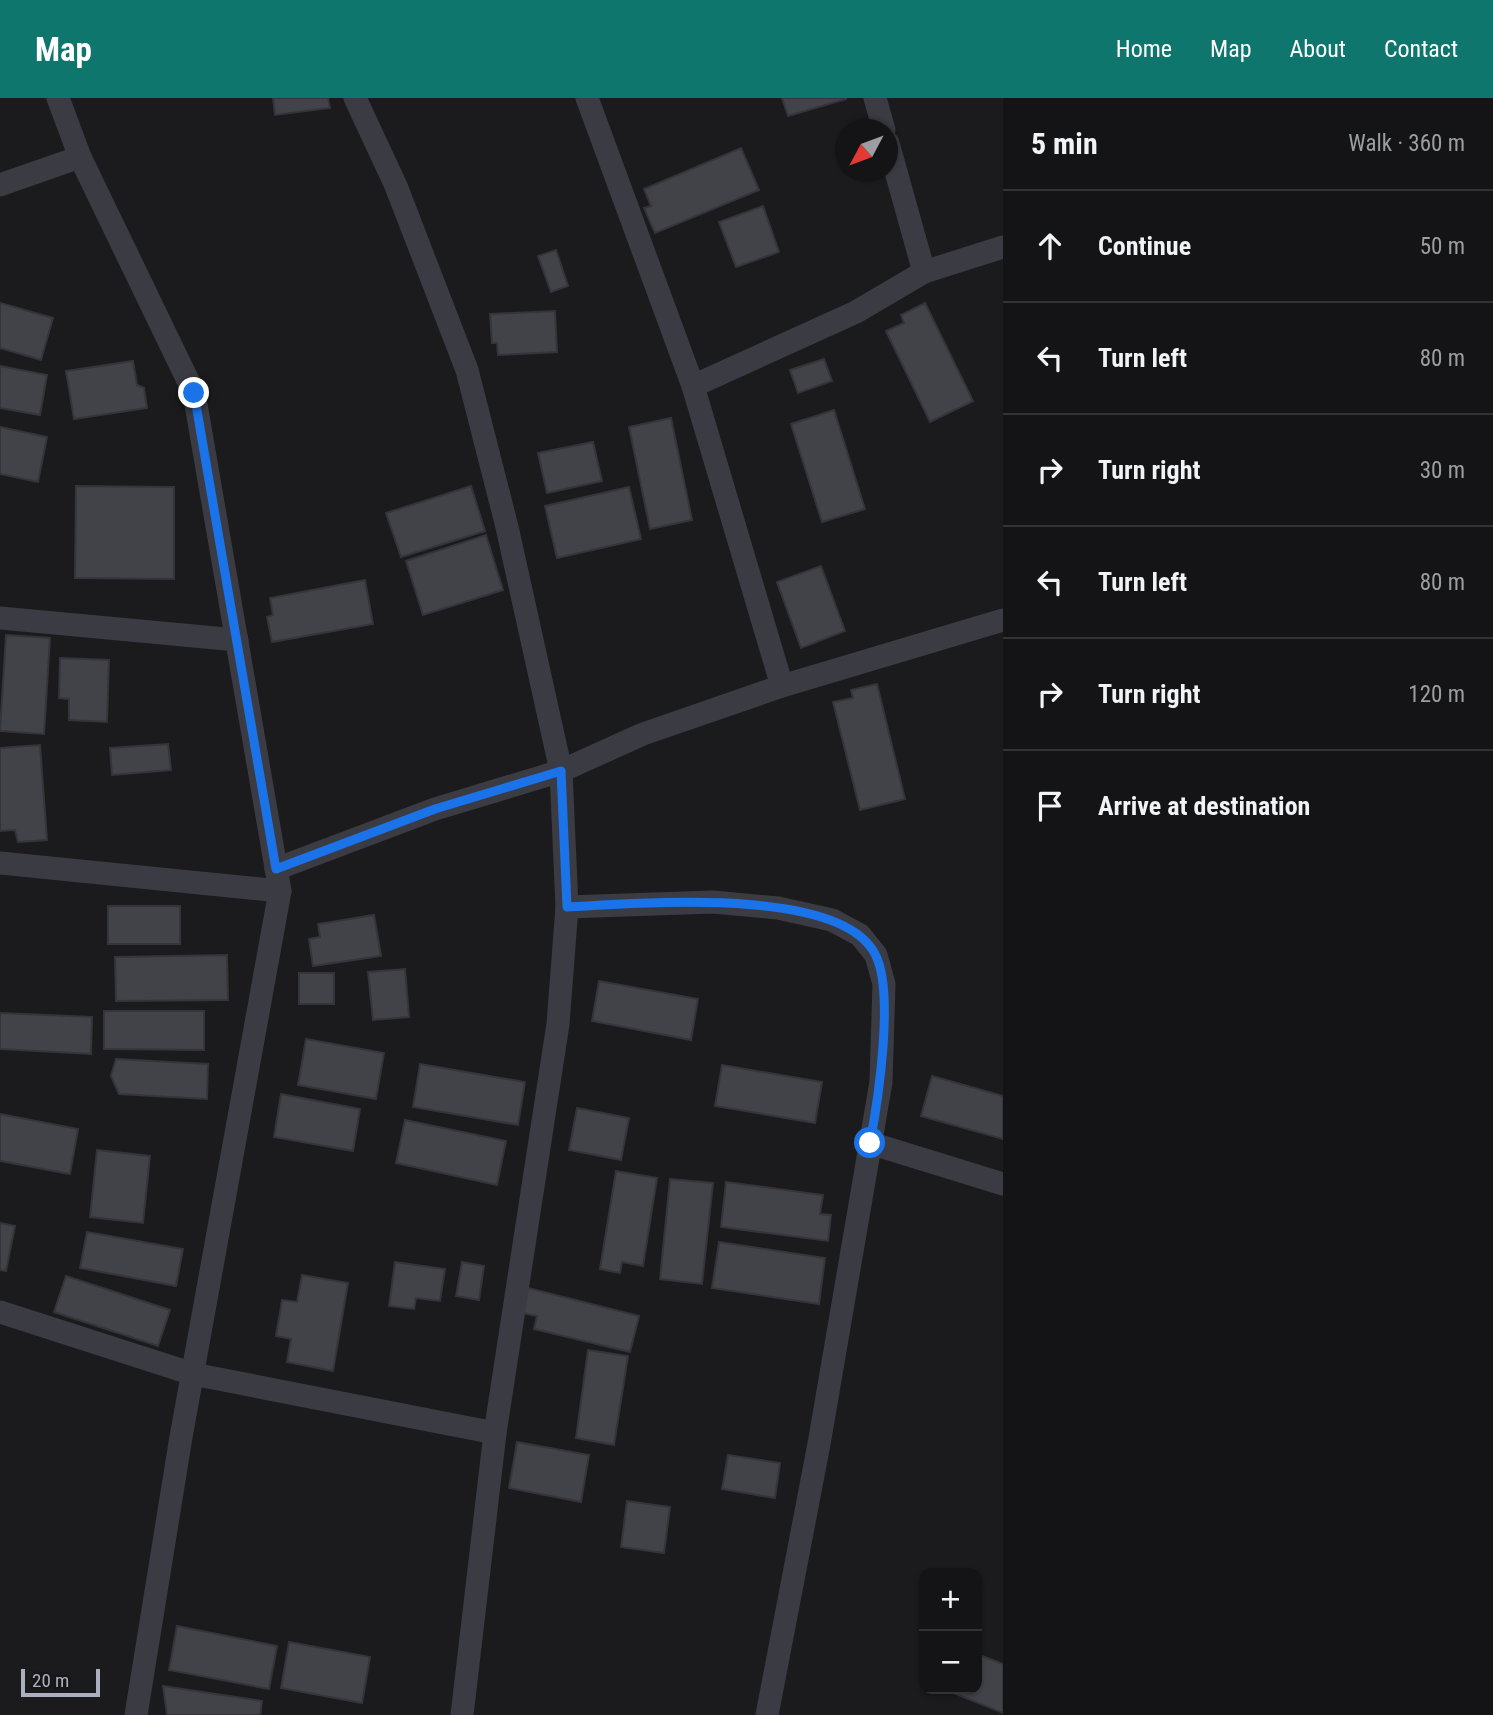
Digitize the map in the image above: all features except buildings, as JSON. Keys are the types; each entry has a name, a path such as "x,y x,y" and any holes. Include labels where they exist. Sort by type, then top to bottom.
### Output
{"street":[{"path":"58,98 80,157 194,393 278,880 135,1715"},
{"path":"355,98 396,186 467,370 507,527 561,771 567,907 558,1024 495,1433 462,1715"},
{"path":"587,98 693,386 782,686"},
{"path":"875,98 881,119"},
{"path":"0,185 80,157"},
{"path":"898,182 923,272"},
{"path":"693,386 856,312 923,272 1003,247"},
{"path":"0,618 237,640"},
{"path":"0,863 278,880 435,809 561,771 643,734 782,686 1003,620"},
{"path":"567,907 713,902 765,906 832,920 860,934 876,955 884,984 881,1082 819,1444 767,1715"},
{"path":"870,1143 1003,1184"},
{"path":"0,1312 193,1374 495,1433"}],"route":[{"path":"194,393 276,869 435,809 561,771 567,907 713,902 778,908 832,920 860,934 876,955 884,984 881,1082 870,1143"}]}
